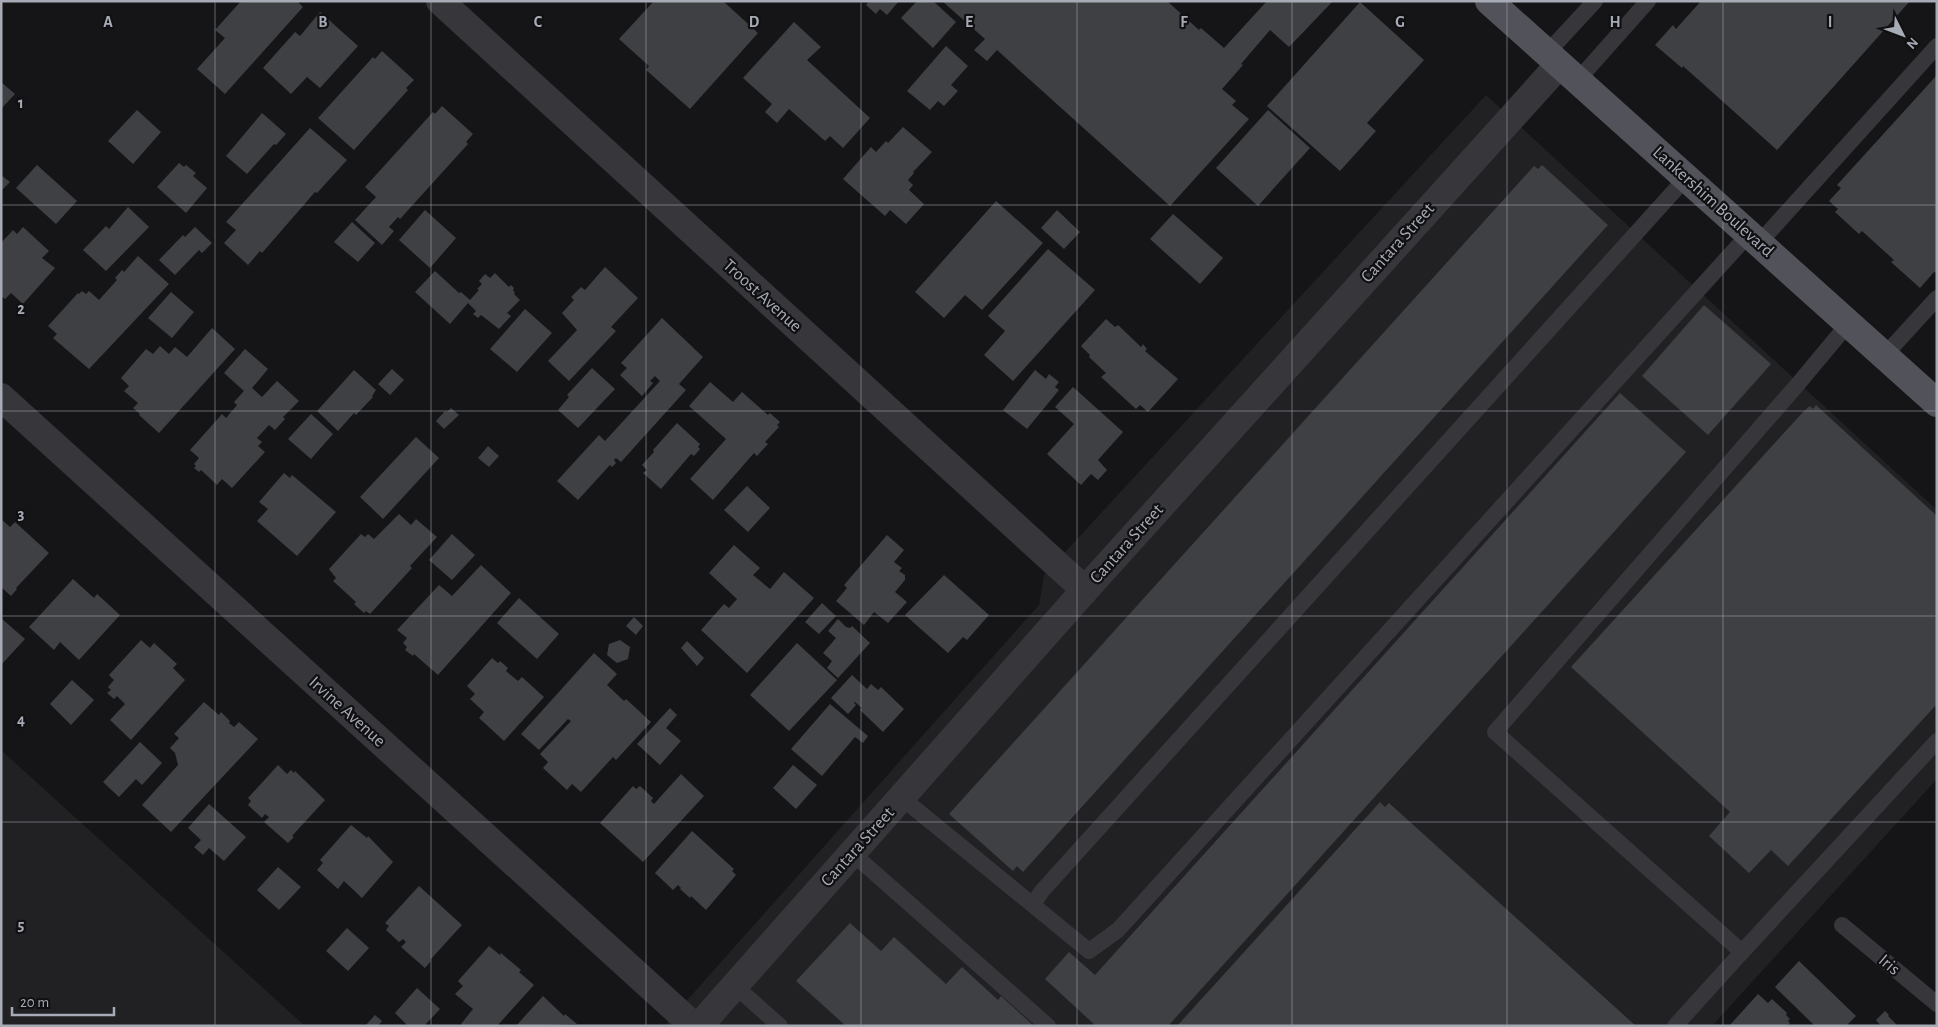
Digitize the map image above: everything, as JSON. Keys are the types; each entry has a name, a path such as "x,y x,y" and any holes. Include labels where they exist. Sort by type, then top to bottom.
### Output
{"main road":[{"name":"Lankershim Boulevard","path":"1489,1 1560,67 1937,403"}],"street":[{"name":"Troost Avenue","path":"440,1 1085,590"},
{"name":"Cantara Street","path":"699,1026 1085,590 1560,67"},
{"name":"Irvine Avenue","path":"1,398 694,1026"}],"lane":[{"path":"1560,67 1595,1"},
{"path":"1560,67 1648,1"},
{"path":"902,798 1090,951 1118,930 1754,238 1937,46"},
{"path":"1032,904 1685,179"},
{"path":"1884,356 1937,298"},
{"path":"1742,952 1495,732 1848,324"},
{"path":"1674,1026 1937,741"},
{"path":"852,853 1048,1026"},
{"name":"Iris","path":"1842,925 1937,1004"},
{"path":"735,986 780,1026"}],"shaded area":[{"path":"1486,95 1937,510 1937,779 1712,1026 664,1026 1039,605 1044,575"},
{"path":"1,750 305,1026 1,1026"}],"building":[{"path":"241,1 297,1 303,7 225,94 197,69 225,38 215,30"},
{"path":"654,1 723,1 758,33 690,109 646,70 649,66 619,39"},
{"path":"869,1 899,1 887,15 880,9 876,14 866,5"},
{"path":"917,1 933,1 956,22 933,48 901,18"},
{"path":"942,1 1167,1 1199,30 1201,28 1224,48 1267,1 1333,1 1289,47 1270,30 1241,64 1243,65 1222,89 1236,101 1232,105 1249,119 1170,206 997,50 987,61 974,50 985,39"},
{"path":"1701,1 1910,1 1777,150 1683,66 1682,68 1655,45 1673,25 1676,29"},
{"path":"1360,2 1424,60 1367,123 1376,131 1340,171 1267,106"},
{"path":"320,12 358,46 320,88 307,77 291,94 263,68 295,32 300,36"},
{"path":"794,22 821,47 807,60 870,118 843,148 830,136 825,141 789,109 777,123 765,112 772,104 743,78"},
{"path":"946,46 968,66 951,85 958,91 944,106 938,101 930,110 907,91"},
{"path":"382,51 414,80 406,88 408,90 354,150 318,118 373,57 375,59"},
{"path":"1937,75 1937,273 1934,272 1920,288 1891,262 1894,260 1862,231 1859,234 1835,212 1838,209 1829,201 1841,188 1837,185"},
{"path":"1,82 15,94 1,109"},
{"path":"442,106 473,134 466,142 468,144 400,219 398,217 389,227 394,231 382,245 355,220 376,197 365,187 433,112 435,114"},
{"path":"137,110 161,132 133,164 108,141"},
{"path":"1268,110 1310,148 1258,206 1216,168"},
{"path":"262,113 286,134 276,145 274,144 247,174 226,156"},
{"path":"903,127 932,152 908,180 913,185 909,190 924,204 906,224 890,210 885,216 843,179 871,147 876,152 886,141 888,143"},
{"path":"310,128 347,160 317,193 315,192 262,253 260,251 248,265 224,243 236,230 226,222"},
{"path":"179,163 184,167 186,165 196,173 193,176 207,188 186,213 157,187"},
{"path":"37,165 77,201 56,224 16,188"},
{"path":"1542,165 1608,225 1023,872 1017,866 1013,871 949,814 1534,166 1538,169"},
{"path":"1,175 10,182 1,191"},
{"path":"996,201 1043,243 982,310 965,295 944,318 915,292"},
{"path":"128,207 149,227 106,271 83,250 106,226 109,229"},
{"path":"425,210 456,238 430,268 399,240"},
{"path":"1057,210 1080,232 1064,249 1041,228"},
{"path":"1173,214 1223,258 1200,284 1150,239"},
{"path":"352,222 375,243 358,262 334,242"},
{"path":"23,227 49,251 42,258 55,268 23,304 11,293 5,299 1,296 1,243 13,230 17,234"},
{"path":"195,227 212,243 202,253 199,250 175,275 159,260 183,235 185,237"},
{"path":"1048,249 1095,290 1013,381 984,355 1005,331 988,316"},
{"path":"138,256 169,284 89,369 53,338 57,334 48,326 78,293 82,291 86,294 89,291 99,300 117,280 115,278 122,270 124,272"},
{"path":"605,267 638,298 611,327 616,331 569,381 548,361 577,330 562,313 574,300 571,297 581,287 585,290"},
{"path":"435,271 459,293 461,292 470,300 479,290 477,289 482,284 479,281 485,274 490,278 495,273 509,287 511,285 514,288 514,294 520,300 507,313 511,316 499,329 481,315 478,318 473,314 476,311 468,303 450,324 415,292"},
{"path":"171,292 194,312 172,338 148,318"},
{"path":"1704,305 1771,364 1708,435 1642,376"},
{"path":"525,309 552,333 517,372 490,349"},
{"path":"662,318 703,357 679,384 686,390 621,462 616,458 614,460 616,463 612,467 610,465 578,500 557,481 599,435 605,441 660,381 655,376 650,381 653,383 642,396 620,375 627,368 621,363"},
{"path":"1106,319 1115,327 1118,325 1141,347 1143,344 1147,349 1145,351 1178,379 1148,412 1140,405 1136,409 1101,377 1106,373 1089,357 1090,355 1081,346"},
{"path":"212,328 235,349 159,433 133,408 138,403 124,391 129,386 121,378 146,349 153,354 160,346 169,354 175,347 187,357"},
{"path":"245,349 268,369 252,388 262,397 277,381 299,401 283,417 285,419 275,430 269,425 257,438 262,442 258,446 265,452 232,488 222,479 217,485 201,470 199,472 194,468 196,466 194,464 199,458 190,450 222,414 226,418 237,405 234,402 244,391 224,373"},
{"path":"592,368 615,389 578,428 558,410 569,397 567,395"},
{"path":"392,369 404,380 390,395 378,384"},
{"path":"354,370 376,390 373,397 356,415 354,413 338,431 317,411"},
{"path":"1035,370 1046,379 1049,374 1059,382 1055,387 1059,390 1027,429 1003,410"},
{"path":"710,382 733,402 742,392 768,415 770,413 780,422 777,425 779,427 765,442 768,444 757,456 754,453 713,500 690,479 726,439 689,406"},
{"path":"1073,387 1123,432 1098,460 1107,470 1098,480 1091,474 1081,485 1047,454 1074,424 1055,407"},
{"path":"1620,393 1686,452 1168,1026 1096,1026 1045,979 1069,952 1095,975"},
{"path":"1816,405 1937,516 1937,704 1788,866 1771,850 1749,873 1709,836 1730,812 1571,667 1804,411 1810,406 1813,409"},
{"path":"451,408 459,415 444,429 436,421 445,411 447,412"},
{"path":"311,414 333,434 311,459 288,439"},
{"path":"677,423 700,444 698,447 700,449 694,456 691,454 661,489 643,473 647,470 642,465"},
{"path":"416,437 439,458 383,519 360,497"},
{"path":"488,446 499,456 489,467 478,458"},
{"path":"284,473 290,478 292,475 336,512 297,556 257,521 268,509 259,502"},
{"path":"747,486 770,508 748,532 724,510"},
{"path":"399,514 411,525 416,519 437,537 370,614 366,611 364,613 354,604 356,602 333,581 336,578 329,569 361,534 365,537 368,534 374,539"},
{"path":"1,519 10,527 15,522 49,553 16,588 11,596 1,587"},
{"path":"452,534 475,555 452,580 429,560"},
{"path":"887,535 904,550 894,562 902,568 899,571 905,575 905,580 895,592 907,602 888,623 874,612 864,625 836,601 847,588 844,585"},
{"path":"734,545 760,568 753,575 770,589 784,572 814,598 747,673 701,630 724,604 729,608 737,599 709,573"},
{"path":"481,565 511,593 438,675 414,654 413,656 405,650 407,647 403,643 407,638 397,630 439,585 452,596"},
{"path":"944,575 989,615 967,640 963,637 948,653 905,615"},
{"path":"73,579 94,598 97,594 120,615 79,660 60,642 54,650 29,627"},
{"path":"519,598 559,634 537,659 497,623"},
{"path":"822,603 836,616 819,634 805,622"},
{"path":"634,617 643,626 636,635 626,626"},
{"path":"1,618 25,639 1,665"},
{"path":"838,619 846,627 850,628 852,626 870,643 838,678 827,668 832,661 823,653 836,638 828,631"},
{"path":"141,640 150,648 154,643 177,664 173,668 185,680 131,740 110,720 125,704 117,696 114,699 107,693 111,690 108,687 114,680 109,675"},
{"path":"620,640 630,647 628,659 617,663 607,655 609,644"},
{"path":"687,641 704,658 697,666 681,648"},
{"path":"797,643 837,680 789,731 750,695"},
{"path":"594,653 617,674 607,685 624,701 626,699 651,722 616,760 613,757 581,792 572,784 567,790 543,768 548,762 540,754 571,721 568,719 539,750 521,734"},
{"path":"492,658 498,663 500,661 508,668 506,671 518,681 522,677 544,697 504,741 479,718 484,712 470,699 475,694 467,686"},
{"path":"852,675 867,689 871,684 878,690 881,687 904,709 883,732 860,710 862,708 855,702 856,705 848,714 831,698"},
{"path":"72,680 94,700 71,725 50,704"},
{"path":"204,702 219,715 221,712 234,727 239,722 258,739 171,832 142,805 178,765 175,753 170,748 179,738 174,734"},
{"path":"830,704 868,736 863,743 855,737 822,776 791,749"},
{"path":"670,708 677,715 666,728 681,741 660,765 637,744"},
{"path":"140,742 162,763 142,785 136,779 119,797 103,782"},
{"path":"278,765 287,774 291,770 294,773 295,771 325,800 292,836 294,837 288,843 264,822 269,817 265,814 262,818 248,805 251,801 248,798"},
{"path":"793,765 817,785 796,809 773,788"},
{"path":"681,774 704,796 643,862 600,823 633,786 636,789 640,786 653,798 651,801 654,804"},
{"path":"1380,802 1385,807 1389,803 1636,1026 1177,1026"},
{"path":"209,804 246,837 224,861 209,848 203,855 194,847 201,840 188,828"},
{"path":"351,825 367,838 368,836 393,862 362,898 344,881 338,889 317,870 323,863 320,860"},
{"path":"692,831 734,869 732,871 736,875 706,910 691,896 690,898 678,885 673,890 655,873"},
{"path":"278,867 301,887 279,910 257,890"},
{"path":"419,886 462,925 425,968 401,947 406,942 403,939 399,942 386,930 389,926 385,923"},
{"path":"850,923 881,951 894,937 946,984 962,967 998,1000 1001,996 1034,1026 846,1026 796,981"},
{"path":"347,928 369,948 348,971 326,951"},
{"path":"489,946 500,955 501,953 521,970 519,972 534,985 497,1026 463,1026 461,1024 473,1009 455,994 463,986 458,981"},
{"path":"1799,961 1856,1016 1846,1026 1815,1026 1775,987"},
{"path":"417,988 440,1009 424,1026 408,1026 395,1013"},
{"path":"1758,994 1768,1003 1772,999 1787,1013 1786,1015 1790,1019 1788,1021 1790,1023 1787,1026 1729,1026"},
{"path":"543,996 564,1016 565,1014 577,1024 516,1026"},
{"path":"1885,1011 1898,1026 1881,1026 1876,1020"},
{"path":"375,1015 382,1021 378,1026 365,1026"}]}
